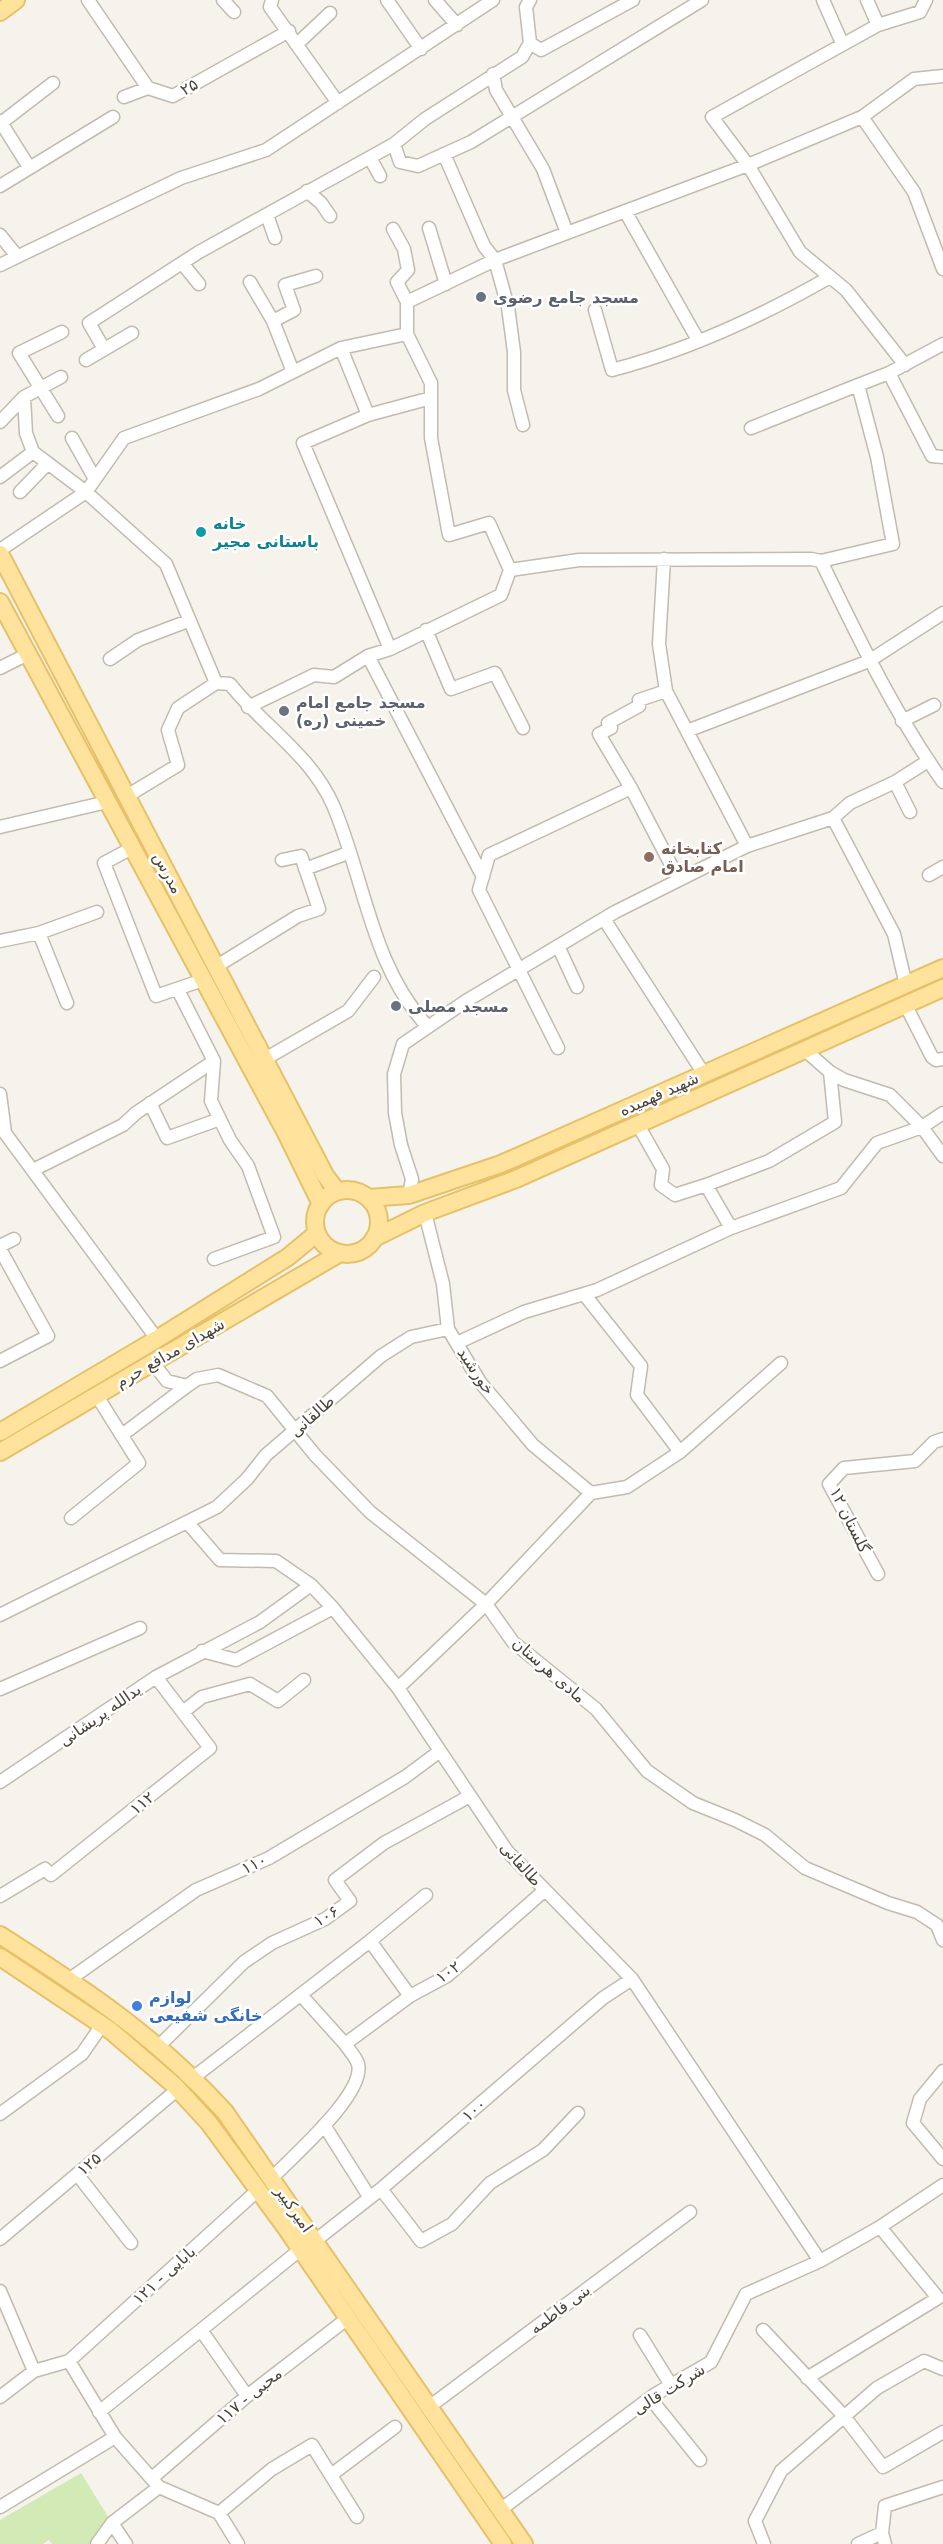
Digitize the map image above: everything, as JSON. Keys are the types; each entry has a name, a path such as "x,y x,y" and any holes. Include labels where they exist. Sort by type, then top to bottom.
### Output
{"main road":[{"path":"0,12 16,0"},
{"name":"مدرس","path":"0,552 326,1175 337,1191"},
{"name":"مدرس","path":"0,602 314,1186 321,1204"},
{"path":"74,741 92,728"},
{"name":"شهید فهمیده","path":"368,1198 409,1195 501,1164 943,968"},
{"name":"شهید فهمیده","path":"374,1238 425,1213 467,1199 580,1151 943,988"},
{"path":"572,1132 571,1144 580,1151"},
{"path":"546,1144 555,1148 554,1162"},
{"path":"337,1191 358,1192 368,1198 377,1212 378,1230 374,1238 359,1251 340,1252 330,1249 317,1233 316,1213 321,1204 337,1191"},
{"name":"شهدای مدافع حرم","path":"0,1432 157,1340 288,1257 317,1233"},
{"name":"شهدای مدافع حرم","path":"0,1452 154,1364 340,1252"},
{"name":"امیرکبیر","path":"0,1935 70,1979 160,2045 194,2077 225,2112 316,2240 524,2544"},
{"name":"امیرکبیر","path":"0,1957 102,2025 177,2089 208,2123 301,2249 499,2542"}],"street":[{"path":"88,0 148,88 124,97"},
{"path":"223,0 234,12"},
{"path":"272,0 270,7 338,103"},
{"path":"387,0 421,50"},
{"path":"435,0 457,25"},
{"path":"0,265 181,178 266,150 421,50 493,0"},
{"path":"104,349 90,323 182,263 393,144 425,119 522,57 530,43 526,7 530,0"},
{"path":"530,43 541,50 633,0"},
{"path":"393,144 400,162 418,166 444,154 512,118 702,0"},
{"path":"823,0 842,43"},
{"path":"867,0 878,25"},
{"path":"905,365 846,290 800,252 748,165 712,117 842,43 878,25 920,12 926,0"},
{"path":"297,44 330,13"},
{"name":"۲۵","path":"148,88 173,96 289,31"},
{"path":"493,74 496,90 543,169 567,233"},
{"path":"407,302 495,260 748,165 862,117 914,79 943,76"},
{"path":"29,167 1,122 53,83"},
{"path":"0,186 113,117"},
{"path":"862,117 914,192 943,269"},
{"path":"444,154 484,246 495,260 508,307 514,352 514,390 523,425"},
{"path":"370,158 380,176"},
{"path":"307,191 321,203 330,216"},
{"path":"625,211 698,340"},
{"path":"267,215 275,238"},
{"path":"429,228 446,284"},
{"path":"248,707 314,675 334,677 368,656 390,649 501,595 510,570 489,523 449,535 431,438 431,383 407,334 407,302 397,282 408,270 404,249 393,230"},
{"path":"0,235 17,256"},
{"path":"182,263 200,284"},
{"path":"273,321 294,310 285,285 315,276"},
{"path":"595,310 612,370 649,361 771,309 830,277"},
{"path":"250,282 273,321 293,372"},
{"path":"58,416 19,353 62,332"},
{"path":"86,360 132,333"},
{"path":"0,552 86,492 124,438 259,389 341,348 407,334"},
{"path":"341,348 368,416"},
{"path":"751,428 889,373 942,348"},
{"path":"889,373 932,456 943,457"},
{"path":"1,420 24,397 61,377"},
{"path":"510,570 579,560 811,559 821,561 893,544 877,457 858,385"},
{"path":"24,397 26,433 33,452 86,492 166,564 216,683"},
{"path":"390,649 303,443 368,416 431,398"},
{"path":"72,438 95,479"},
{"path":"0,477 33,452"},
{"path":"20,492 48,463"},
{"path":"664,559 659,644 666,691 747,846"},
{"path":"821,561 869,661 903,721 943,782"},
{"path":"687,731 869,661 943,613"},
{"path":"110,659 138,640 188,621"},
{"path":"426,630 451,688 495,673 524,728"},
{"path":"0,668 28,654"},
{"path":"368,656 483,877"},
{"path":"128,796 178,765 168,730 178,708 216,683 230,684 248,707 312,767 333,806 375,938 408,1005 428,1027"},
{"path":"666,691 639,700 639,706 608,723 611,728 599,734 631,788 679,880"},
{"path":"903,721 934,705"},
{"path":"409,1195 412,1179 397,1121 394,1074 403,1044 517,970 604,918 747,846 832,818 850,803 895,782 928,761"},
{"path":"895,782 910,812"},
{"path":"558,1048 479,890 489,855 631,788"},
{"path":"0,827 107,802"},
{"path":"832,818 889,923 906,985"},
{"path":"132,848 104,863 156,996 203,980"},
{"path":"305,869 348,853"},
{"path":"217,966 298,916 319,909 301,856 282,860"},
{"path":"929,875 943,867"},
{"path":"0,941 39,933 97,912"},
{"path":"604,918 704,1074"},
{"path":"39,933 67,1003"},
{"path":"558,946 577,987"},
{"path":"265,1059 348,1011 374,977"},
{"path":"178,990 214,1061 211,1101 248,1166 274,1236 213,1259"},
{"path":"906,1006 932,1057 936,1060 943,1059"},
{"path":"806,1051 830,1072 844,1080 890,1095 922,1127 943,1156"},
{"path":"33,1170 123,1125 150,1103 214,1061"},
{"path":"638,1125 663,1169 662,1185 675,1195 769,1161 835,1122 830,1072"},
{"path":"0,1094 5,1133 157,1340"},
{"path":"150,1103 167,1138 220,1119"},
{"path":"457,1343 524,1312 584,1294 731,1228 841,1188 877,1143 922,1127 943,1113"},
{"path":"706,1185 731,1228"},
{"name":"خورشید","path":"425,1213 443,1284 448,1329 480,1382 533,1445 591,1493"},
{"path":"0,1361 48,1336 0,1248 14,1239"},
{"path":"584,1294 640,1366 637,1395 680,1452"},
{"name":"طالقانی","path":"0,1615 217,1507 247,1479 266,1455 296,1431 350,1380 381,1356 411,1337 448,1329"},
{"path":"398,1688 486,1604 591,1493 627,1487 680,1452 781,1363"},
{"path":"154,1364 167,1381 188,1386"},
{"name":"مادی هرستان","path":"122,1436 197,1379 218,1375 243,1383 267,1396 370,1512 486,1604 513,1642 596,1709 648,1771 693,1803 765,1835 805,1868 888,1903 917,1912 937,1925 943,1940"},
{"path":"71,1518 139,1463 97,1396"},
{"name":"گلستان ۱۲","path":"878,1574 829,1484 844,1468 915,1461 934,1442 943,1439"},
{"name":"طالقانی","path":"187,1522 220,1560 276,1561 311,1585 333,1608 398,1688 507,1851 632,1979 820,2261"},
{"name":"یدالله پریشانی","path":"0,1782 156,1677 260,1622 311,1585"},
{"path":"202,1651 236,1660 333,1608"},
{"path":"0,1689 140,1628"},
{"name":"۱۱۲","path":"0,1896 45,1869 51,1875 210,1748 156,1677"},
{"path":"183,1712 202,1697 250,1684 278,1701 304,1680"},
{"name":"۱۱۰","path":"70,1979 196,1890 269,1858 405,1777 440,1751"},
{"name":"۱۰۶","path":"160,2045 244,1962 272,1943 325,1919 350,1901 335,1880 384,1843 470,1796"},
{"name":"۱۰۲","path":"345,2044 410,1996 447,1976 545,1890"},
{"path":"194,2077 426,1895"},
{"path":"370,1941 410,1996"},
{"name":"۱۰۰","path":"316,2240 381,2189 603,1998 632,1979"},
{"path":"272,2178 324,2125 357,2080 358,2064 345,2044 301,1995"},
{"path":"0,2114 82,2054 102,2025"},
{"path":"943,2071 920,2099 913,2123 943,2159"},
{"name":"۱۲۵","path":"0,2239 177,2089"},
{"path":"381,2189 421,2241 452,2224 490,2183 543,2150 578,2113"},
{"path":"324,2125 370,2198"},
{"path":"77,2174 131,2243"},
{"name":"شرکت قالی","path":"500,2510 650,2398 711,2362 746,2295 820,2261 880,2227 943,2185"},
{"name":"بابایی - ۱۲۱","path":"69,2361 258,2190"},
{"name":"بنی فاطمه","path":"429,2407 690,2212"},
{"path":"807,2378 940,2296 880,2227"},
{"path":"99,2412 301,2249"},
{"path":"0,2291 34,2371"},
{"name":"محبی - ۱۱۷","path":"98,2544 112,2523 247,2396 348,2318"},
{"path":"201,2330 247,2396"},
{"path":"763,2330 843,2415 883,2468 943,2432"},
{"path":"640,2335 671,2385"},
{"path":"0,2397 34,2371 69,2361 115,2437 155,2482 219,2513 238,2544"},
{"path":"764,2544 755,2521 781,2471 843,2415 877,2388 924,2361 943,2369"},
{"path":"650,2398 700,2460"},
{"path":"331,2475 395,2427"},
{"path":"0,2506 115,2437"},
{"path":"219,2513 272,2469 312,2445 357,2517"},
{"path":"858,2544 883,2538 885,2506 943,2487"},
{"path":"112,2523 126,2544"}],"green space":[{"path":"81,2473 112,2523 96,2544 52,2544 49,2540 43,2544 0,2544 0,2520"}],"place":[{"name":"مسجد جامع رضوی","path":"481,297"},
{"name":"خانه باستانی مجیر","path":"201,532"},
{"name":"مسجد جامع امام خمینی (ره)","path":"284,711"},
{"name":"کتابخانه امام صادق","path":"649,857"},
{"name":"مسجد مصلی","path":"396,1006"},
{"name":"لوازم خانگی شفیعی","path":"137,2006"}]}
